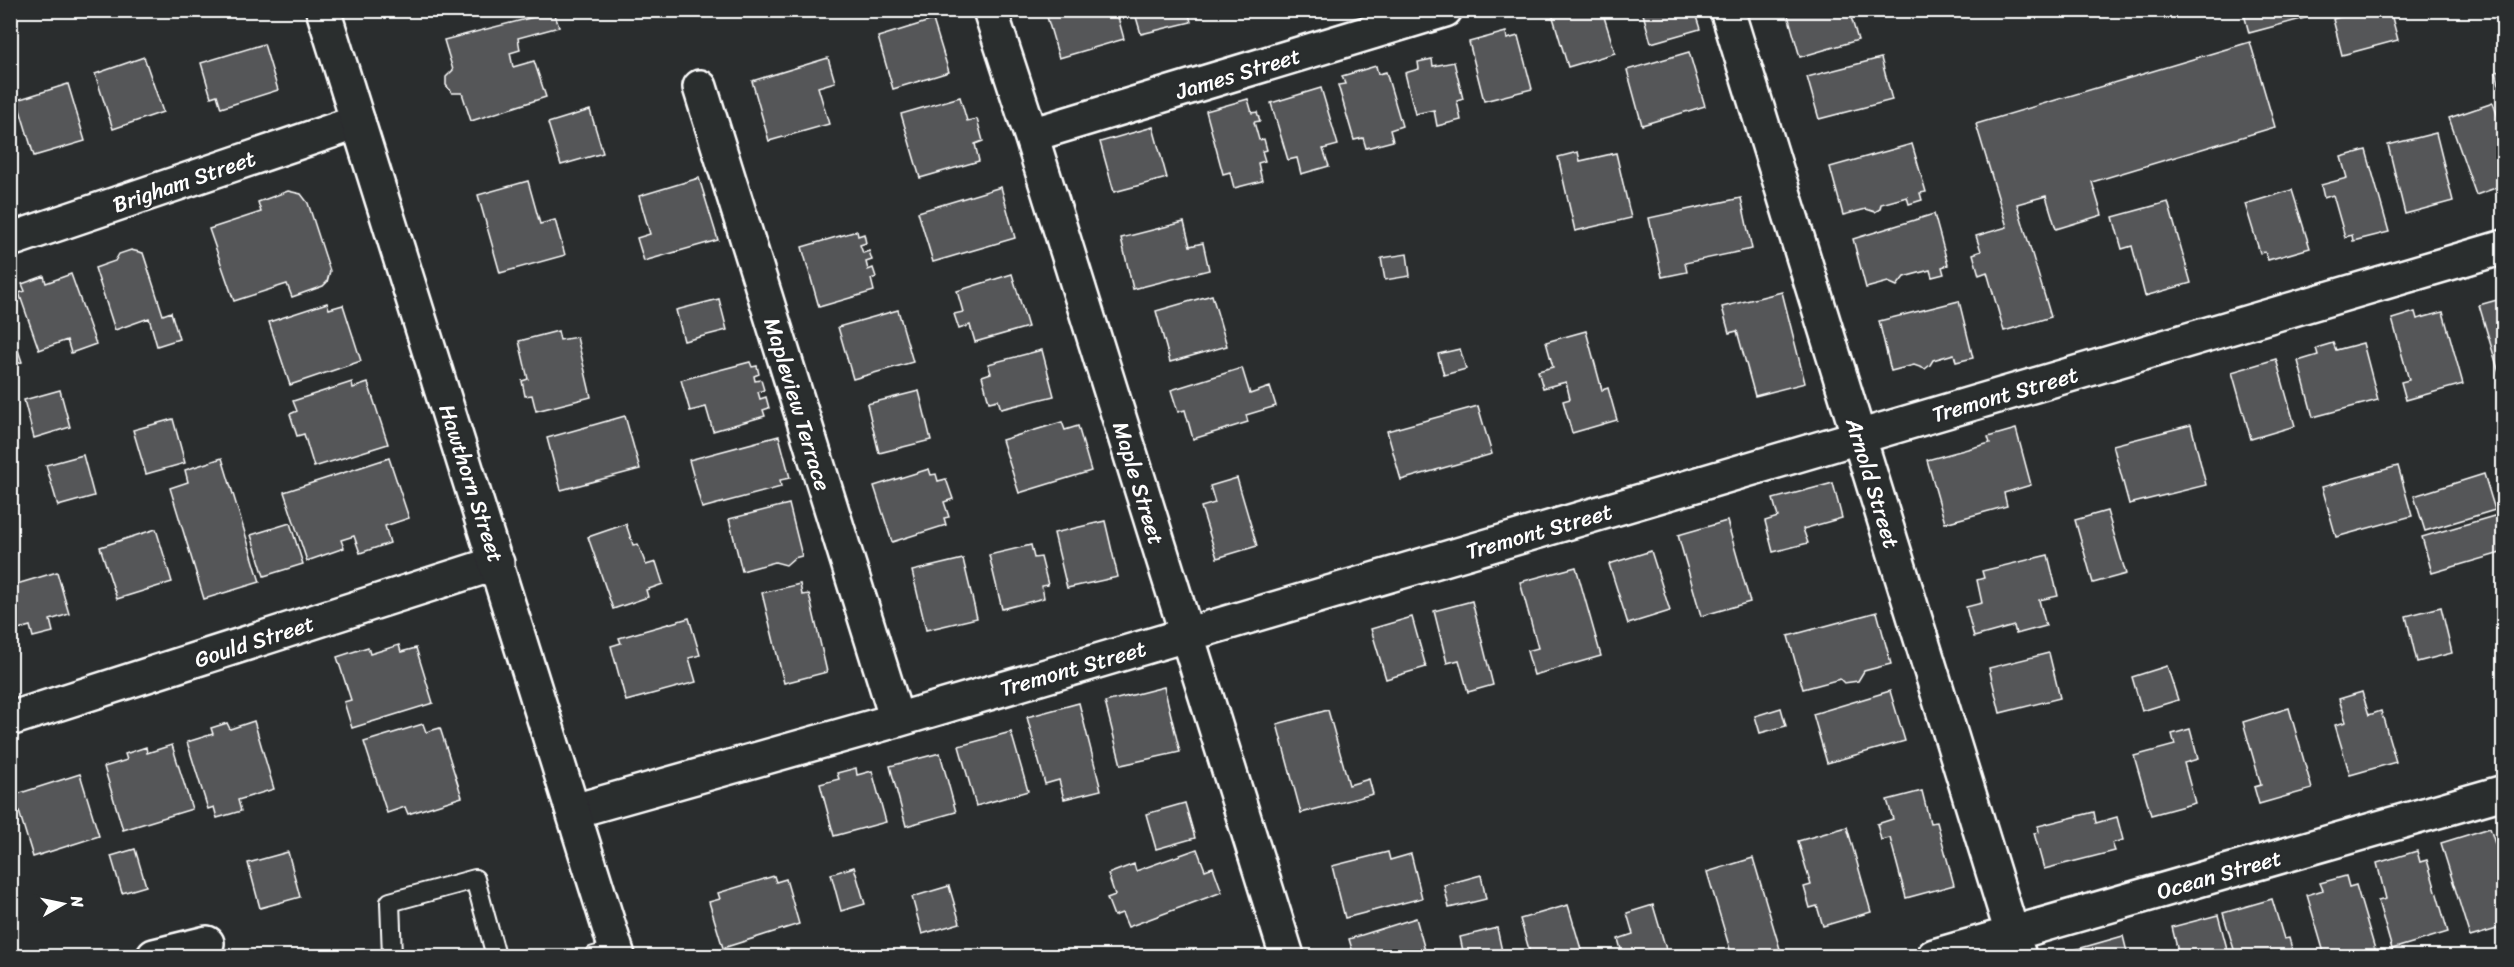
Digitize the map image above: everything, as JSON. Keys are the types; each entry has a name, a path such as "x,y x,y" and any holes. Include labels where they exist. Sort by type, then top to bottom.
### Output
{"street":[{"name":"Hawthorn Street","path":"323,10 574,811 610,954"},
{"name":"Maple Street","path":"990,10 1032,135 1287,957"},
{"name":"James Street","path":"1032,135 1364,22 1445,10"},
{"name":"Arnold Street","path":"1727,10 2015,945"},
{"name":"Mapleview Terrace","path":"700,87 897,720"},
{"name":"Brigham Street","path":"12,234 358,122"},
{"name":"Tremont Street","path":"574,811 897,720 2504,247"},
{"name":"Gould Street","path":"10,719 497,563"},
{"name":"Ocean Street","path":"1934,957 2015,945 2504,792"},
{"path":"154,957 207,943"}],"lane":[{"path":"392,957 390,902 475,879 496,957"}],"building":[{"path":"533,10 577,10 555,15 559,27 518,38 520,50 510,53 513,67 534,61 546,97 471,121 462,93 452,93 446,85 446,77 453,70 444,40 534,17"},
{"path":"1045,10 1116,10 1124,39 1059,58"},
{"path":"1134,10 1188,10 1191,22 1141,34"},
{"path":"1564,10 1602,10 1615,53 1568,67 1552,14"},
{"path":"1642,10 1694,10 1700,29 1651,43"},
{"path":"1792,10 1849,10 1858,40 1800,57 1787,12"},
{"path":"2243,10 2320,10 2320,14 2249,33"},
{"path":"2364,10 2390,10 2398,40 2342,55 2333,19"},
{"path":"933,20 949,72 893,89 878,37"},
{"path":"1506,32 1507,39 1518,36 1532,89 1484,101 1469,42"},
{"path":"2250,42 2275,127 2092,182 2102,215 2056,229 2046,196 2017,204 2051,317 2004,331 1987,272 1979,275 1973,254 1981,251 1976,236 2007,227 1976,124"},
{"path":"264,44 278,90 221,108 217,95 211,97 201,63"},
{"path":"1689,52 1705,106 1642,125 1627,70"},
{"path":"144,57 163,112 113,129 95,74"},
{"path":"828,58 835,82 818,87 829,124 769,141 752,81"},
{"path":"1881,58 1892,100 1819,119 1807,77"},
{"path":"1432,59 1433,66 1454,62 1463,99 1457,101 1461,120 1437,126 1434,110 1415,114 1405,73 1419,69 1418,62"},
{"path":"1376,66 1378,74 1386,72 1402,126 1390,130 1393,141 1366,148 1363,138 1354,140 1338,85 1345,84 1342,76"},
{"path":"2504,70 2504,104 2496,72"},
{"path":"68,84 85,141 34,156 17,100"},
{"path":"1321,88 1338,145 1323,149 1329,166 1301,174 1297,158 1288,160 1271,103"},
{"path":"960,97 967,121 977,119 983,141 975,144 979,161 920,178 901,114"},
{"path":"1248,99 1252,113 1257,112 1260,121 1254,122 1259,140 1264,139 1267,150 1262,151 1265,161 1258,163 1262,181 1234,188 1230,172 1223,174 1206,111"},
{"path":"2493,103 2504,133 2504,185 2476,195 2449,118"},
{"path":"590,110 603,153 561,165 548,123"},
{"path":"1153,127 1167,178 1114,192 1100,142"},
{"path":"2436,133 2453,201 2405,214 2388,145"},
{"path":"1912,144 1926,192 1920,193 1922,200 1909,204 1907,197 1881,204 1880,209 1875,212 1866,209 1843,215 1830,167"},
{"path":"2366,150 2389,232 2353,241 2352,235 2345,237 2333,195 2324,198 2321,185 2347,178 2341,157"},
{"path":"1578,152 1580,161 1616,153 1631,218 1575,231 1558,157"},
{"path":"699,178 718,240 644,261 637,238 650,234 639,196"},
{"path":"528,181 540,224 555,220 565,255 500,273 478,195"},
{"path":"1001,187 1015,238 933,262 918,212"},
{"path":"2292,190 2310,248 2268,260 2265,252 2260,253 2245,204"},
{"path":"288,191 301,194 308,203 330,271 327,282 323,286 292,297 287,284 234,301 209,229 261,212 258,202"},
{"path":"1741,198 1752,249 1685,263 1687,272 1662,277 1649,218"},
{"path":"2168,202 2191,283 2145,296 2132,246 2122,249 2113,217"},
{"path":"1934,214 1948,265 1942,267 1944,274 1932,277 1930,270 1904,277 1897,286 1888,282 1866,288 1853,239"},
{"path":"1184,222 1190,246 1203,243 1209,270 1133,289 1121,238"},
{"path":"857,231 858,236 864,234 866,243 860,245 863,253 869,251 872,260 866,262 868,270 873,268 876,277 871,279 874,291 819,307 802,247"},
{"path":"131,250 143,253 163,315 171,312 179,339 157,346 149,318 115,330 95,268 115,261 119,254"},
{"path":"1407,254 1410,276 1385,280 1381,258"},
{"path":"71,274 96,344 71,353 67,340 39,350 19,293 25,291 22,284 44,276 46,283"},
{"path":"1012,274 1028,327 975,342 970,325 959,329 954,314 963,312 957,291"},
{"path":"1782,292 1805,383 1755,396 1737,331 1729,333 1722,307"},
{"path":"1212,295 1227,346 1170,362 1156,311"},
{"path":"2504,298 2504,382 2502,383 2479,305"},
{"path":"719,299 727,330 684,341 676,310"},
{"path":"1959,301 1973,358 1956,362 1954,354 1933,360 1925,369 1914,365 1891,371 1879,321"},
{"path":"327,303 329,309 343,305 361,361 290,385 269,322"},
{"path":"898,310 913,362 853,379 838,327"},
{"path":"2415,312 2417,319 2443,312 2463,384 2406,400 2401,382 2409,380 2392,319"},
{"path":"10,326 22,362 10,366"},
{"path":"558,331 560,340 577,337 591,397 536,411 532,395 525,396 522,381 528,379 519,341"},
{"path":"1586,331 1602,390 1608,388 1617,420 1572,433 1563,401 1570,399 1566,382 1543,388 1538,371 1553,367 1546,342"},
{"path":"2333,343 2336,350 2363,343 2378,400 2313,417 2298,361 2318,355 2316,348"},
{"path":"1460,349 1466,369 1444,375 1438,354"},
{"path":"1042,350 1054,396 1001,409 998,400 989,402 982,376 991,373 988,364"},
{"path":"2276,359 2295,426 2251,439 2232,372"},
{"path":"750,362 752,367 757,366 759,374 754,376 755,381 761,380 764,390 758,392 760,399 766,397 769,408 763,410 765,416 713,431 706,407 690,411 681,380"},
{"path":"1242,368 1250,394 1270,387 1276,406 1246,415 1248,422 1193,439 1185,410 1178,412 1171,390"},
{"path":"352,382 353,388 368,383 388,444 314,467 304,434 297,436 290,414 297,411 293,401"},
{"path":"60,390 70,427 34,438 24,400"},
{"path":"919,391 931,440 879,453 867,404"},
{"path":"1478,406 1492,454 1401,480 1387,431"},
{"path":"625,416 640,469 561,490 547,438"},
{"path":"173,419 185,463 146,474 133,430"},
{"path":"1062,422 1065,430 1078,426 1091,471 1019,493 1002,440"},
{"path":"2191,425 2206,485 2129,504 2113,445"},
{"path":"2016,429 2031,485 2004,493 2007,506 1945,523 1927,460 1990,443 1988,437"},
{"path":"779,436 790,478 780,480 781,487 702,508 689,460"},
{"path":"83,455 94,496 58,506 46,465"},
{"path":"222,458 260,582 204,599 170,488 188,482 185,470"},
{"path":"389,458 409,518 385,526 390,543 360,553 354,536 341,540 344,548 307,561 284,492"},
{"path":"2398,466 2412,516 2336,537 2322,487"},
{"path":"929,469 931,475 936,474 938,481 946,479 953,499 944,502 949,517 944,518 946,525 892,542 874,486"},
{"path":"2484,474 2495,510 2425,531 2414,496"},
{"path":"1237,478 1257,546 1217,558 1201,507 1215,503 1210,486"},
{"path":"1833,483 1842,518 1803,529 1808,543 1773,552 1765,521 1778,517 1773,499"},
{"path":"789,504 802,556 794,558 786,565 775,562 742,571 729,519"},
{"path":"2107,511 2126,574 2093,583 2075,520"},
{"path":"2501,514 2504,552 2432,573 2422,537"},
{"path":"1105,521 1118,577 1067,588 1054,533"},
{"path":"1727,521 1750,602 1701,616 1678,535"},
{"path":"290,523 303,564 264,576 251,535"},
{"path":"626,524 633,545 638,544 646,565 656,562 663,584 646,590 648,597 613,609 588,537"},
{"path":"156,529 172,582 117,599 100,547"},
{"path":"1031,545 1034,558 1041,557 1048,585 1042,586 1044,598 1002,609 989,555"},
{"path":"1651,551 1670,611 1628,624 1609,564"},
{"path":"2048,555 2058,596 2039,600 2046,626 2016,634 2014,626 1974,637 1966,607 1982,603 1977,580 1984,578 1982,571"},
{"path":"963,559 977,618 926,630 912,571"},
{"path":"1576,567 1601,656 1534,675 1527,651 1538,648 1520,582"},
{"path":"57,572 69,614 50,620 53,632 33,637 30,626 12,631 10,586"},
{"path":"800,584 802,595 809,594 827,672 784,683 762,593"},
{"path":"1472,601 1493,685 1468,692 1459,660 1447,663 1434,611"},
{"path":"2441,607 2452,653 2417,662 2406,616"},
{"path":"1877,612 1891,664 1864,671 1858,681 1844,683 1840,679 1803,689 1788,636"},
{"path":"1412,617 1426,667 1386,679 1371,629"},
{"path":"689,618 700,655 689,658 696,682 626,701 611,646 621,643 619,638"},
{"path":"399,645 401,652 416,648 433,703 352,728 344,702 351,700 337,657 368,647 370,654"},
{"path":"2049,653 2060,698 2000,713 1989,668"},
{"path":"2167,666 2178,700 2142,711 2132,677"},
{"path":"1164,687 1180,752 1121,765 1105,702"},
{"path":"1890,691 1905,741 1827,763 1813,714"},
{"path":"2362,692 2369,715 2381,711 2396,762 2350,775 2335,725 2346,722 2339,699"},
{"path":"1079,703 1101,790 1064,799 1059,780 1045,784 1027,717"},
{"path":"1781,708 1786,726 1760,733 1755,716"},
{"path":"2289,708 2312,789 2259,804 2254,787 2261,785 2243,722"},
{"path":"1328,710 1349,785 1369,779 1373,794 1301,813 1277,724"},
{"path":"254,721 274,789 238,800 241,811 217,818 214,807 208,809 187,742 213,734 211,728 227,723 230,729"},
{"path":"423,724 426,732 440,728 462,797 408,814 405,807 387,813 364,742"},
{"path":"2190,729 2198,759 2184,763 2195,803 2151,815 2134,756 2175,745 2172,734"},
{"path":"1011,732 1028,791 976,806 959,746"},
{"path":"172,745 192,809 123,830 104,767 127,760 125,754 146,747 147,753"},
{"path":"940,753 956,812 906,826 890,766"},
{"path":"856,768 857,775 872,771 886,822 834,836 820,784 839,779 837,773"},
{"path":"80,774 99,836 33,857 14,795"},
{"path":"1922,791 1930,823 1937,822 1954,885 1906,898 1890,838 1881,840 1877,824 1893,819 1887,800"},
{"path":"1185,803 1195,838 1156,849 1146,814"},
{"path":"2094,812 2096,823 2117,817 2123,840 2112,843 2115,851 2044,869 2034,833 2039,832 2038,826"},
{"path":"1847,827 1871,912 1823,926 1817,906 1810,908 1804,887 1811,885 1798,841"},
{"path":"2490,828 2504,872 2504,927 2470,937 2441,843"},
{"path":"135,849 146,886 122,893 111,856"},
{"path":"1197,849 1205,870 1213,867 1222,892 1128,927 1122,913 1114,916 1107,898 1115,895 1108,874 1134,864 1136,871"},
{"path":"2417,851 2420,862 2427,860 2448,932 2392,949 2378,901 2386,899 2377,863"},
{"path":"288,852 300,897 260,908 248,863"},
{"path":"1388,852 1390,860 1411,854 1422,898 1345,918 1332,866"},
{"path":"1753,858 1780,949 1754,956 1732,956 1707,872"},
{"path":"854,867 865,904 841,911 831,874"},
{"path":"1481,875 1486,899 1449,908 1444,885"},
{"path":"774,876 776,882 786,879 799,924 723,948 709,902 720,899 718,893"},
{"path":"2346,876 2349,887 2356,885 2377,956 2325,956 2307,895 2323,890 2320,883"},
{"path":"949,886 960,923 922,934 912,897"},
{"path":"2272,899 2284,939 2289,938 2294,956 2236,956 2223,913"},
{"path":"1568,905 1583,956 1531,956 1520,919"},
{"path":"1653,905 1668,956 1623,956 1618,939 1633,934 1627,913"},
{"path":"2218,915 2229,956 2179,956 2172,927"},
{"path":"1416,918 1426,954 1419,956 1354,956 1349,939"},
{"path":"1497,928 1503,956 1464,956 1460,937"},
{"path":"2123,936 2128,956 2076,956 2074,950"}]}
